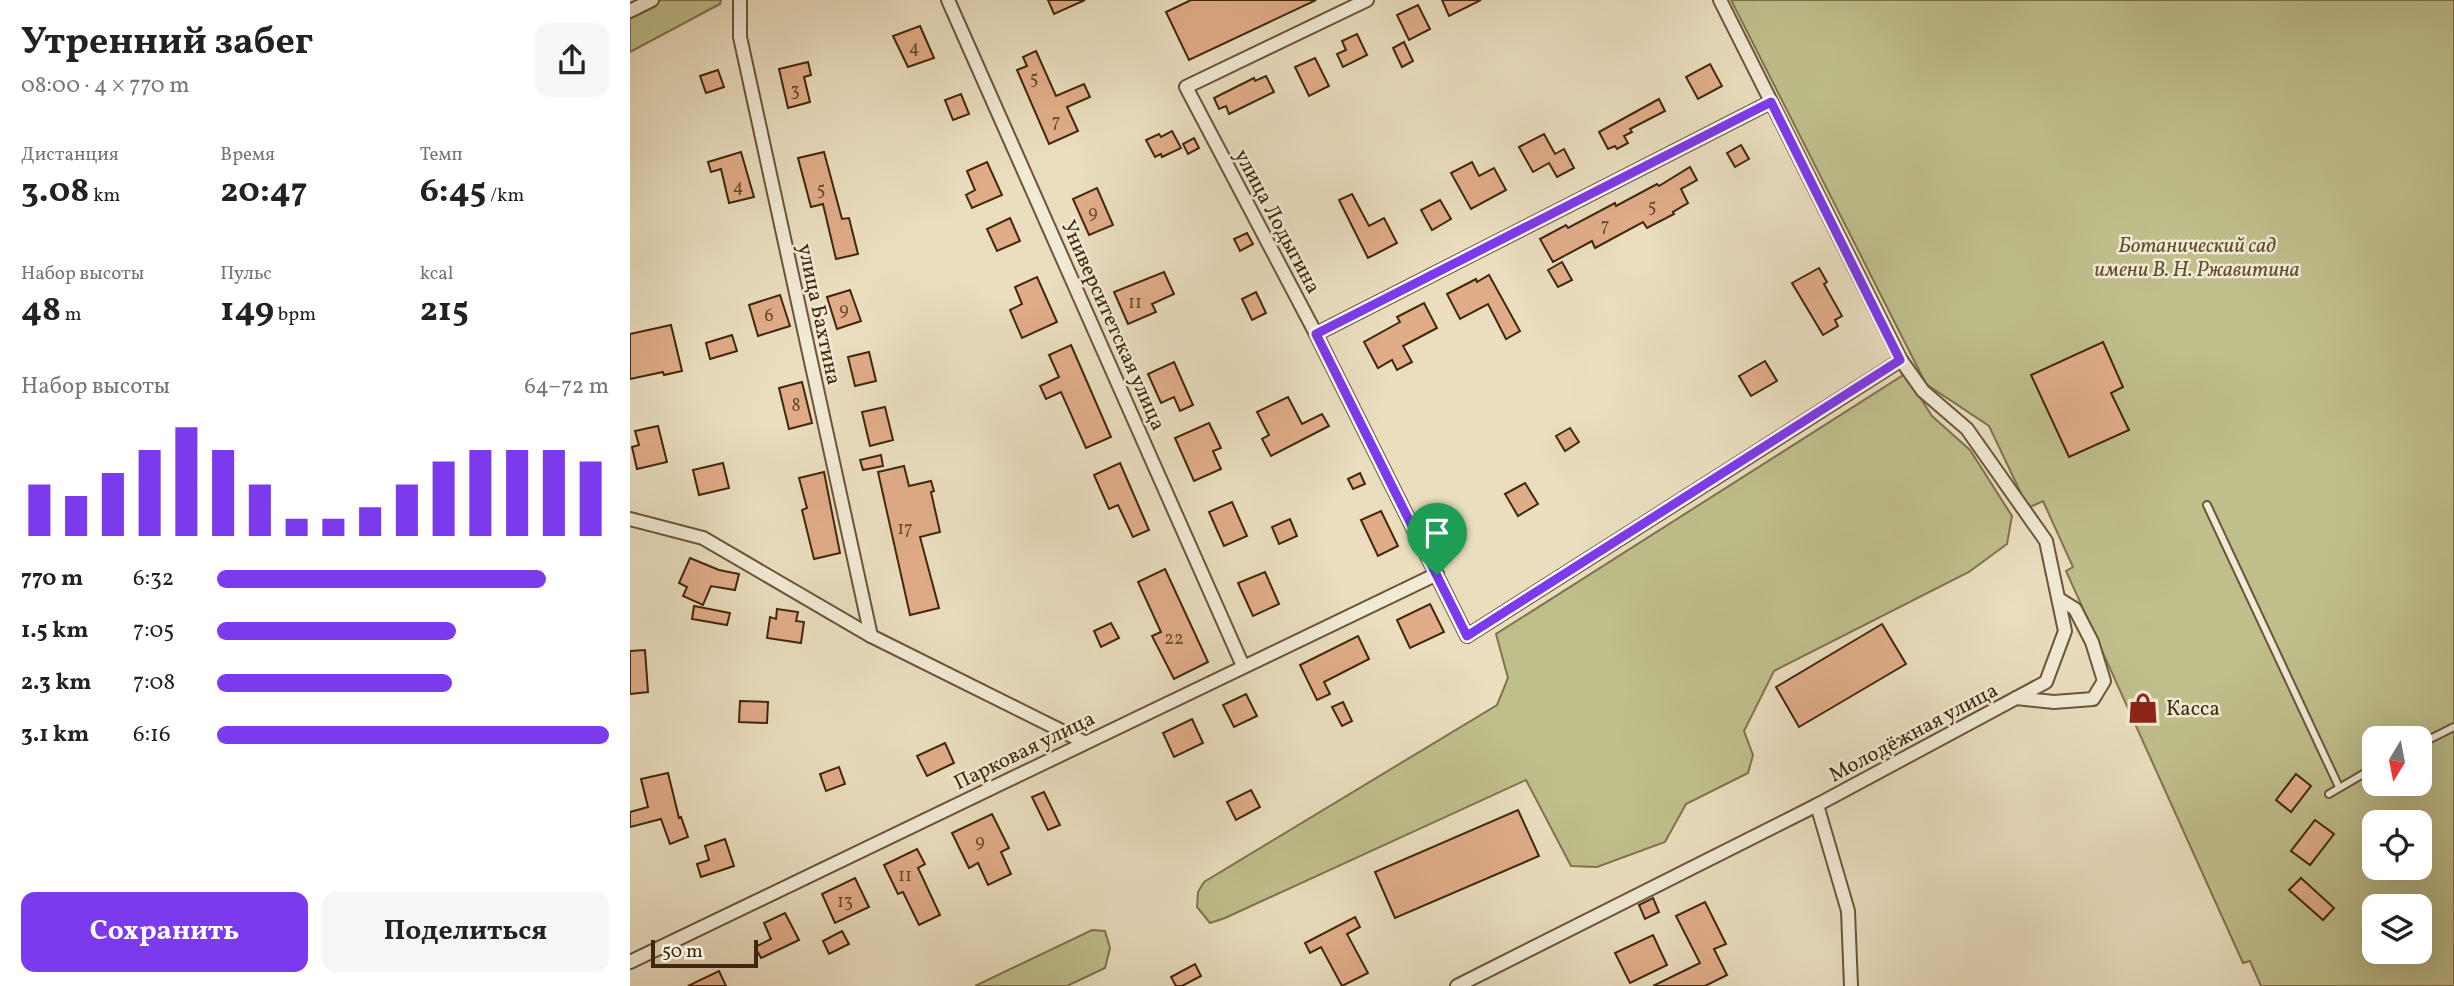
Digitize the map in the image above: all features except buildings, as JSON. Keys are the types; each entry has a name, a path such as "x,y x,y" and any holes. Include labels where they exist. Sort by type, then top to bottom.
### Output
{"street":[{"path":"630,11 652,0"},
{"name":"улица Бахтина","path":"740,0 740,37 871,636"},
{"name":"Университетская улица","path":"948,0 1244,666"},
{"name":"улица Лодыгина","path":"1367,0 1186,87 1316,334 1467,636 1900,360"},
{"name":"Молодёжная улица","path":"1457,986 1817,805 2046,681 2066,631 2046,541 1967,429 1923,391 1900,360 1720,0"},
{"path":"1316,334 1771,102"},
{"path":"630,519 703,538 871,636 1084,742"},
{"name":"Парковая улица","path":"630,961 1437,575"},
{"path":"2015,698 2054,702 2093,699 2104,681 2092,642 2075,609 2059,598"},
{"path":"1817,805 1847,911 1851,986"}],"lane":[{"path":"2207,505 2339,788"},
{"path":"2432,738 2454,727"},
{"path":"2329,794 2362,775"}],"green space":[{"path":"646,0 721,0 720,4 630,52 630,8"},
{"name":"Ботанический сад имени В. Н. Ржавитина","path":"1731,0 2454,0 2454,986 2261,986 2250,961 2243,963 2066,571 2073,567 2043,501 2028,508 1989,426 1926,384"},
{"path":"1905,374 1932,416 1970,450 2012,516 2007,544 1969,572 1774,671 1744,731 1753,755 1748,773 1686,804 1665,842 1597,867 1571,866 1526,780 1225,918 1210,923 1197,907 1198,892 1204,882 1497,705 1508,678 1496,634"},
{"path":"1092,930 1105,931 1110,948 1105,968 1067,986 975,986"}],"place":[{"name":"Касса","path":"2143,708"}],"route":[{"path":"1771,102 1900,360 1467,636 1437,575 1316,334 1771,102"}]}
